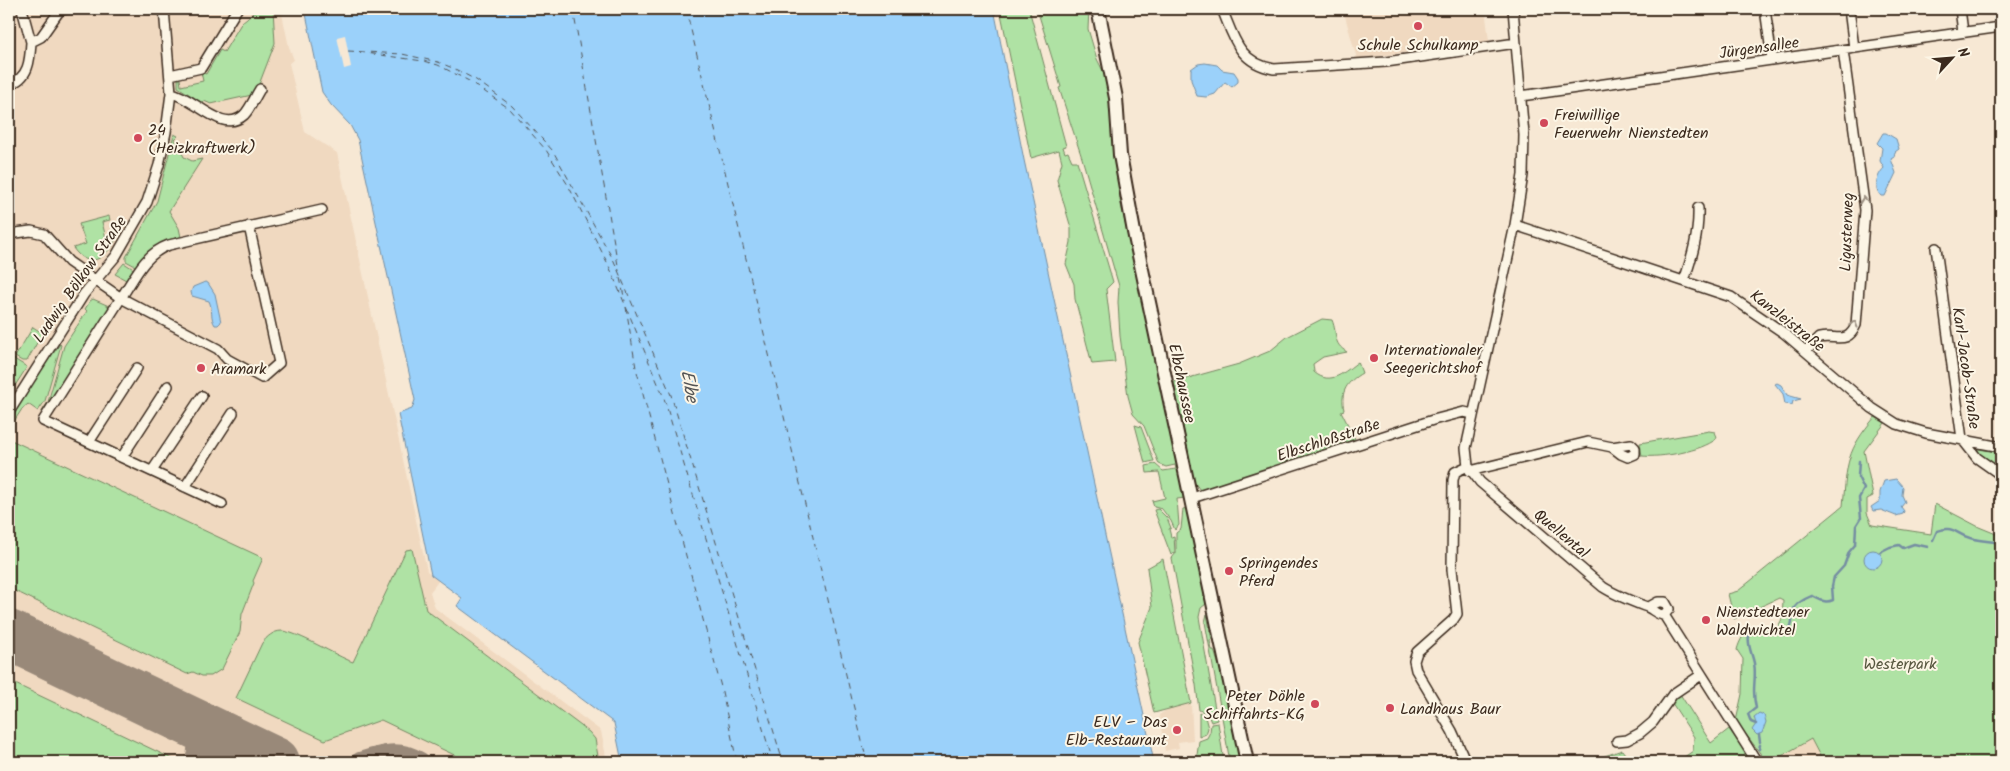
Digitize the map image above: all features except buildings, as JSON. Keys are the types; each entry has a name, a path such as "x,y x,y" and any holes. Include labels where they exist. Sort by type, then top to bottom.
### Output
{"main road":[{"name":"Elbchaussee","path":"1098,9 1116,98 1120,155 1126,190 1247,762"}],"street":[{"path":"9,84 18,82 30,66 31,42 22,9"},
{"path":"31,42 41,37 60,10 65,9"},
{"name":"Ludwig Bölkow Straße","path":"9,412 84,294 116,256 147,202 159,165 171,93 164,9"},
{"path":"170,75 201,68 237,9"},
{"path":"1222,9 1235,41 1243,54 1261,66 1274,69 1377,63 1516,43"},
{"path":"1469,468 1466,448 1515,225 1524,165 1522,96 1513,9"},
{"path":"1765,9 1772,59"},
{"path":"1849,9 1854,48"},
{"path":"1960,9 1963,32"},
{"name":"Jürgensallee","path":"1522,96 2001,27"},
{"name":"Ligusterweg","path":"1806,351 1819,338 1848,336 1856,325 1865,210 1843,50"},
{"path":"171,93 184,96 220,121 229,121 243,116 260,89"},
{"path":"1684,281 1694,250 1699,225 1698,208"},
{"path":"222,504 44,421 144,262 159,248 322,210"},
{"name":"Kanzleistraße","path":"1515,225 1731,297 1742,303 1806,351 1890,421 1904,427 2001,447"},
{"path":"9,234 31,231 44,234 69,262 94,281 121,298 218,349 227,359 262,378 279,363 249,226"},
{"name":"Karl-Jacob-Straße","path":"1936,248 1962,439 1977,458 2001,475"},
{"path":"89,442 137,368"},
{"path":"122,457 168,386"},
{"path":"152,471 202,396"},
{"name":"Elbschloßstraße","path":"1192,498 1433,420 1464,412 1473,414"},
{"path":"185,486 233,413"},
{"path":"1466,762 1447,722 1416,670 1414,661 1417,652 1454,620 1457,614 1452,569 1453,480 1456,472 1588,442 1612,448"},
{"name":"Quellental","path":"1469,468 1480,482 1603,587 1620,597 1649,607 1658,602 1665,602 1668,609 1664,615 1673,626 1701,675 1757,762"},
{"path":"1617,741 1627,740 1640,733 1653,722 1673,694 1701,675"}],"shaded area":[{"path":"9,9 281,9 289,47 294,60 289,63 305,132 337,153 427,571 439,580 430,592 435,608 601,731 607,762 9,762"},
{"name":"Schule Schulkamp","path":"1343,9 1485,9 1489,41 1357,59"},
{"path":"1191,703 1193,740 1178,742 1179,748 1165,751 1159,715 1168,709"},
{"path":"1811,738 1823,762 1771,762"},
{"path":"1455,755 1457,762 1421,762"}],"green space":[{"path":"258,9 273,9 275,43 260,82 252,95 211,104 204,101 201,102 178,87 178,79 180,79 181,86 203,81 201,72 206,74 220,50 224,52 242,22"},
{"path":"1000,9 1029,9 1066,146 1063,147 1065,153 1068,152 1072,161 1077,161 1113,282 1106,289 1115,362 1092,364 1075,299 1074,284 1066,264 1071,242 1071,228 1057,180 1062,162 1059,150 1031,158"},
{"path":"1037,9 1089,9 1088,29 1097,59 1105,75 1110,100 1120,200 1185,498 1177,499 1179,525 1175,530 1162,509 1154,507 1152,501 1165,498 1159,472 1147,473 1146,466 1155,464 1163,471 1176,469 1175,465 1166,467 1159,464 1144,426 1133,414 1128,396 1120,336 1119,286"},
{"path":"174,134 178,136 175,139 184,157 192,161 202,159 169,211 179,228 181,237 167,240 155,246 137,267 126,261 126,257 157,201"},
{"path":"109,216 110,220 102,222 108,246 116,239 102,256 97,259 85,259 73,248 86,244 79,224"},
{"path":"124,263 135,270 128,281 115,274"},
{"path":"93,299 109,306 108,310 41,413 48,402 64,346 87,311 85,309"},
{"path":"1322,319 1332,320 1337,342 1347,352 1323,357 1313,364 1314,372 1326,378 1332,378 1343,373 1358,362 1362,373 1352,380 1346,388 1343,397 1344,410 1341,411 1355,439 1205,490 1200,490 1194,482 1174,382 1239,364 1270,351 1287,337"},
{"path":"33,327 44,334 41,342 38,341 27,361 22,361 15,357"},
{"path":"60,344 45,401 38,411 28,404 22,409 9,429 9,422 39,373"},
{"path":"14,359 27,367 9,395 9,369 11,371 15,365 11,362"},
{"name":"Westerpark","path":"1875,417 1885,423 1864,451 1873,496 1867,499 1867,513 1872,525 1931,534 1935,504 2001,536 2001,762 1823,762 1811,739 1771,762 1764,762 1760,753 1736,721 1742,694 1743,659 1737,650 1739,643 1745,633 1753,626 1778,627 1782,619 1783,600 1779,598 1734,619 1728,594 1738,591 1843,506 1847,468 1853,449 1858,439"},
{"path":"1135,425 1141,427 1154,461 1145,463"},
{"path":"1709,431 1715,432 1716,439 1701,447 1670,455 1642,456 1640,443"},
{"path":"9,439 263,558 242,614 240,632 222,669 211,676 202,676 193,672 187,674 9,588"},
{"path":"1979,449 2001,453 2001,472 1977,453"},
{"path":"1187,508 1206,604 1201,608 1199,617 1217,720 1211,722 1207,713 1199,710 1172,558 1176,553 1176,533 1181,529 1183,509"},
{"path":"1158,509 1167,518 1171,528 1169,529 1171,537 1174,536 1175,552 1171,555 1154,510"},
{"path":"412,549 426,610 589,732 595,739 599,762 469,762 381,720 325,740 236,698 262,643 276,632 289,632 297,635 353,662 406,550"},
{"path":"1163,559 1191,703 1154,713 1138,642 1152,607 1147,568"},
{"path":"1207,614 1212,650 1214,650 1220,669 1240,762 1230,762 1205,622"},
{"path":"9,681 179,762 9,762"},
{"path":"1680,694 1711,743 1729,729 1752,762 1677,762 1693,751 1694,737 1672,703"},
{"path":"1199,713 1205,717 1208,728 1206,734 1199,737"},
{"path":"1218,723 1224,762 1196,762 1199,741 1207,738 1211,724"},
{"path":"1622,750 1631,762 1600,762 1599,758"}],"water":[{"name":"Elbe","path":"305,9 994,9 1024,160 1154,762 622,762 614,723 457,606 462,598 431,575 398,414 412,409 415,400 358,140 350,125 331,105 322,92"},
{"path":"1198,64 1217,65 1222,70 1234,72 1238,82 1232,87 1225,82 1215,94 1206,97 1197,96 1191,80 1191,69"},
{"path":"1883,133 1896,139 1899,149 1891,159 1896,173 1885,196 1881,196 1877,189 1877,182 1879,174 1884,168 1880,161 1882,148 1877,143"},
{"path":"205,282 208,283 215,294 221,322 218,325 215,325 213,322 209,301 192,296 193,287"},
{"path":"1775,384 1781,385 1787,395 1801,399 1793,401 1792,405 1785,404 1783,394"},
{"path":"1896,479 1903,487 1902,495 1905,502 1901,507 1904,511 1903,514 1896,516 1881,510 1873,511 1871,507 1880,501 1880,492 1884,481"},
{"path":"1873,550 1879,553 1882,559 1879,565 1873,568 1867,565 1864,559 1867,553"},
{"path":"1759,713 1764,715 1766,722 1762,733 1757,735 1752,730 1756,724 1754,717"}],"pier":[{"path":"345,35 351,67 344,69 337,37"}],"waterway":[{"path":"1756,724 1751,722 1748,714 1756,708 1754,696 1755,669 1749,646 1749,635 1756,629 1788,632 1791,627 1792,613 1797,605 1812,596 1825,601 1833,600 1832,586 1834,577 1844,566 1849,552 1855,545 1856,526 1861,518 1859,498 1864,489 1858,477 1859,461"},
{"path":"1933,540 1937,531 1948,529 1970,538 2001,543"},
{"path":"1880,552 1899,545 1903,548 1914,544 1928,547"},
{"path":"1759,735 1760,742"},
{"path":"1759,749 1760,745"},
{"path":"1743,762 1748,757"}],"ferry route":[{"path":"573,9 619,271"},
{"path":"686,9 867,762"},
{"path":"348,51 402,54 438,62 455,69 476,80 512,106 553,151 614,261 671,395 783,762"},
{"path":"359,52 423,61 438,65 469,81 510,109 546,150 568,185 609,266 664,398 773,762"},
{"path":"620,278 625,301"},
{"path":"626,307 636,368 721,687 737,762"}],"taxiway":[{"path":"180,717 190,727 196,737 197,749 194,762"},
{"path":"360,762 390,754 398,754 420,762"}],"runway":[{"path":"9,635 275,762"}],"place":[{"name":"Schule Schulkamp","path":"1418,26"},
{"name":"Freiwillige Feuerwehr Nienstedten","path":"1544,123"},
{"name":"24 (Heizkraftwerk)","path":"138,138"},
{"name":"Internationaler Seegerichtshof","path":"1374,358"},
{"name":"Aramark","path":"201,368"},
{"name":"Springendes Pferd","path":"1229,571"},
{"name":"Nienstedtener Waldwichtel","path":"1706,620"},
{"name":"Peter Döhle Schiffahrts-KG","path":"1315,704"},
{"name":"Landhaus Baur","path":"1390,708"},
{"name":"ELV – Das Elb-Restaurant","path":"1177,730"}]}
